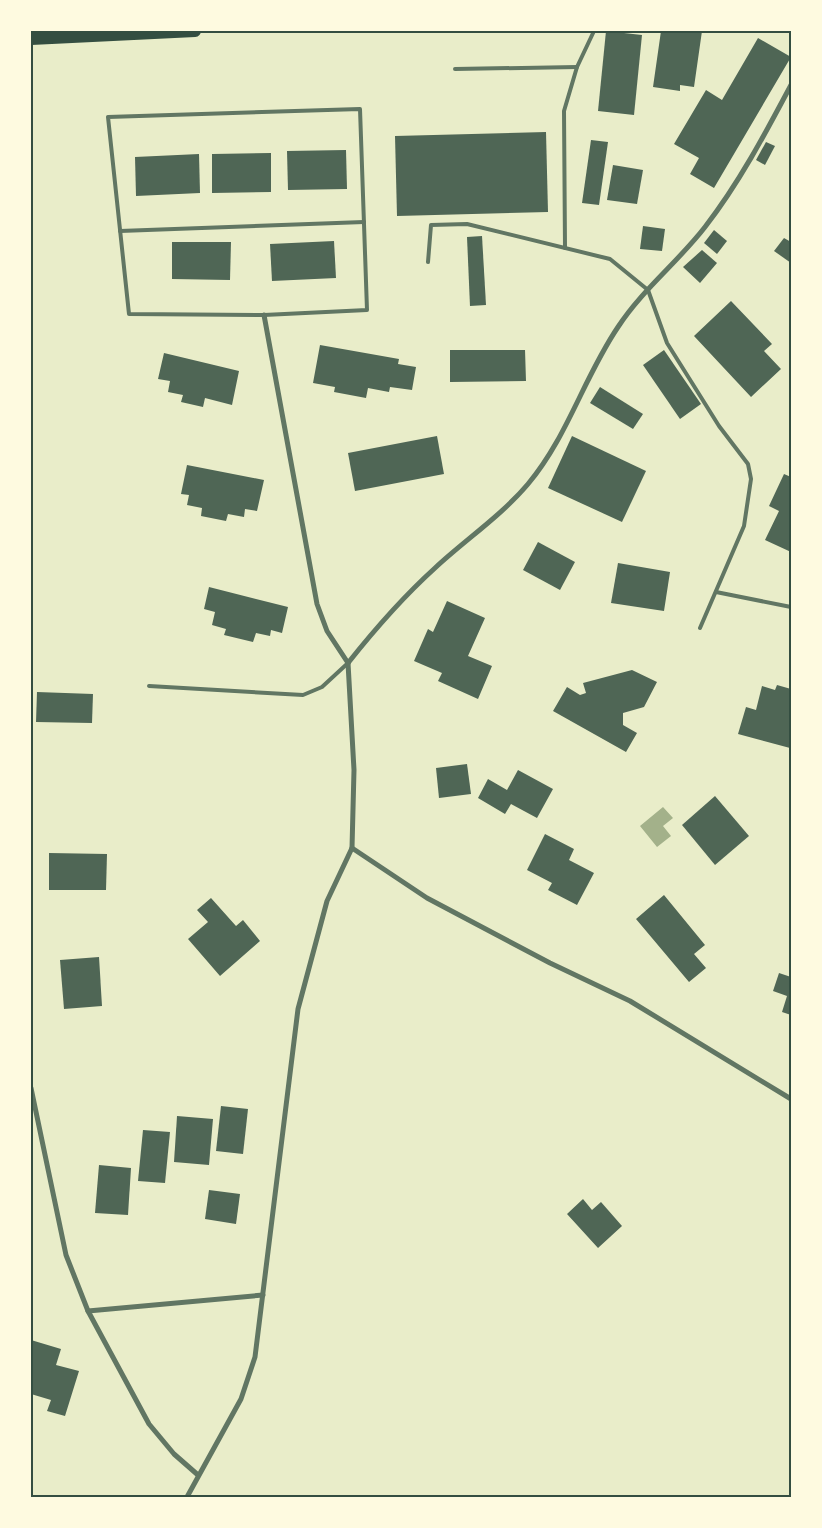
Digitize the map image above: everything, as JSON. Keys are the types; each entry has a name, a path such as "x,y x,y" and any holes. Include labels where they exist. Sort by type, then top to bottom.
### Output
{"main road":[{"path":"31,39 195,31"}],"street":[{"path":"348,663 403,598 513,500 534,477 552,448 609,340 622,320 691,244 720,207 750,161 791,84"},
{"path":"187,1497 247,1386 257,1342 298,1008 327,901 352,848 354,770 348,663 327,631 317,604 264,315"},
{"path":"352,848 427,898 630,1001 791,1099"},
{"path":"31,1088 66,1255 88,1311 149,1424 174,1454 198,1475"},
{"path":"88,1311 263,1296"}],"lane":[{"path":"565,248 564,111 577,67 594,31"},
{"path":"455,68 577,67"},
{"path":"360,110 368,310 264,315 129,314 120,231 108,117 360,110"},
{"path":"120,231 364,222"},
{"path":"428,262 431,225 467,224 610,259 648,290 666,343 719,426 748,464 751,479 744,526 700,628"},
{"path":"716,592 791,608"},
{"path":"149,686 303,695 322,687 348,663"}],"shaded area":[{"path":"663,807 673,818 663,826 671,836 657,847 640,826"}],"building":[{"path":"606,31 642,35 634,115 598,111"},
{"path":"661,31 702,31 694,87 680,85 680,91 653,87"},
{"path":"758,38 791,57 714,188 690,174 699,158 674,144 706,90 722,100"},
{"path":"546,132 548,212 397,216 395,136"},
{"path":"591,140 608,142 599,205 582,203"},
{"path":"766,142 775,146 765,165 756,160"},
{"path":"346,150 347,189 288,190 287,151"},
{"path":"271,153 271,192 212,193 212,154"},
{"path":"199,154 200,193 136,196 135,157"},
{"path":"613,165 643,170 637,204 607,200"},
{"path":"643,226 665,229 662,251 640,249"},
{"path":"714,230 727,241 717,254 704,243"},
{"path":"482,236 486,305 470,306 467,237"},
{"path":"784,238 791,242 791,263 774,251"},
{"path":"334,241 336,278 272,281 270,244"},
{"path":"172,242 231,242 230,280 172,279"},
{"path":"702,250 717,263 700,283 683,267"},
{"path":"731,301 772,344 764,351 781,369 751,397 694,336"},
{"path":"320,345 399,359 398,364 416,367 412,390 390,387 389,392 368,388 366,398 334,392 335,387 313,383"},
{"path":"450,350 525,350 526,381 450,382"},
{"path":"664,350 701,404 680,419 643,365"},
{"path":"164,353 239,371 232,405 205,398 203,407 181,402 183,395 168,392 170,381 158,379"},
{"path":"600,387 643,414 633,429 590,403"},
{"path":"437,436 444,474 355,491 348,453"},
{"path":"572,436 646,471 622,522 548,488"},
{"path":"187,465 264,480 257,511 245,509 244,517 228,514 226,521 201,516 202,508 187,505 189,495 181,494"},
{"path":"784,474 791,477 791,552 765,540 779,511 769,506"},
{"path":"538,542 575,562 560,590 523,570"},
{"path":"618,563 670,572 664,611 611,603"},
{"path":"209,587 288,607 282,633 271,630 270,636 256,633 253,642 224,635 226,629 212,625 215,612 204,609"},
{"path":"447,601 485,618 468,656 492,666 478,699 438,681 442,673 414,661 428,629 433,632"},
{"path":"632,670 657,682 644,707 623,713 623,725 637,733 626,752 553,711 567,687 580,695 586,693 583,683"},
{"path":"777,685 791,689 790,748 738,734 746,707 756,710 762,686 775,690"},
{"path":"37,692 93,694 92,723 36,722"},
{"path":"467,764 471,794 439,798 436,768"},
{"path":"518,770 553,789 537,818 511,804 505,814 478,798 488,779 507,790"},
{"path":"715,796 749,836 715,865 682,825"},
{"path":"545,834 574,849 569,860 594,873 577,905 548,890 552,883 527,870"},
{"path":"49,853 107,854 106,890 49,890"},
{"path":"664,895 705,945 694,954 706,968 689,982 636,919"},
{"path":"211,898 236,926 243,920 260,941 220,976 188,939 208,922 197,910"},
{"path":"99,957 102,1006 64,1009 60,960"},
{"path":"779,973 791,977 791,1015 782,1012 787,996 773,991"},
{"path":"221,1106 248,1109 243,1154 216,1151"},
{"path":"177,1116 213,1119 209,1165 174,1162"},
{"path":"143,1130 170,1132 165,1183 138,1181"},
{"path":"99,1165 131,1168 128,1215 95,1213"},
{"path":"209,1190 240,1194 236,1224 205,1219"},
{"path":"583,1199 592,1210 601,1202 622,1226 598,1248 567,1214"},
{"path":"31,1340 61,1349 56,1365 79,1371 65,1416 47,1411 51,1400 31,1394"}]}
